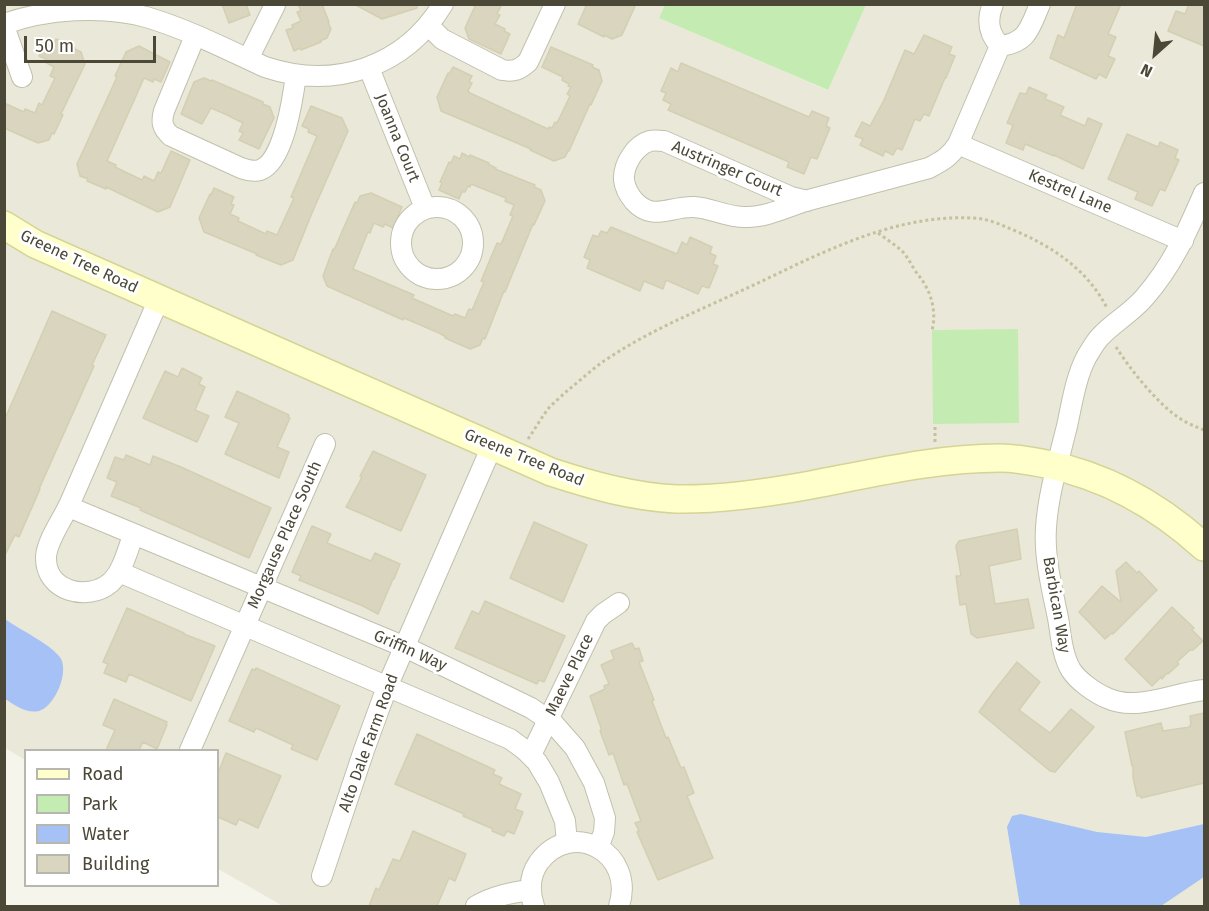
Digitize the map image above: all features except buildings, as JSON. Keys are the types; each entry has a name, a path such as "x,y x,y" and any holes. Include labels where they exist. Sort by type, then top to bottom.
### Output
{"street":[{"path":"22,77 6,20 42,13 63,10 121,12 145,17 271,69 296,75 322,76 352,73 387,59 428,25 443,4"},
{"path":"428,25 442,39 502,70 513,72 528,63 555,4"},
{"path":"993,4 990,29 993,39 1000,46 1018,42 1025,37 1040,4"},
{"path":"248,59 275,5"},
{"path":"195,36 161,119 163,126 171,136 242,168 260,170 273,158 288,122 296,75"},
{"name":"Austringer Court","path":"807,201 664,141 650,141 636,150 628,161 624,175 625,186 630,196 638,206 650,212 691,207 750,218 929,168 945,159 958,144 1000,46"},
{"name":"Joanna Court","path":"369,68 425,208"},
{"name":"Kestrel Lane","path":"958,144 1183,241"},
{"name":"Barbican Way","path":"1204,192 1172,262 1142,301 1098,339 1086,358 1076,386 1057,466 1046,529 1046,551 1062,642 1066,661 1073,673 1089,687 1107,698 1124,703 1144,702 1204,690"},
{"name":"Greene Tree Road","path":"4,225 35,244 551,472 586,484 675,499 718,498 774,491 907,467 960,460 1002,458 1057,466 1117,486 1182,527 1204,547"},
{"path":"134,534 119,572 103,588 79,593 67,590 55,581 47,568 46,556 50,543 69,507 159,299"},
{"name":"Morgause Place South","path":"190,749 325,444"},
{"name":"Alto Dale Farm Road","path":"322,876 387,687 492,446"},
{"name":"Griffin Way","path":"69,507 405,647 531,708 553,723 575,748 594,783 605,818 604,832 598,848"},
{"path":"119,572 510,739 531,755 549,782 565,821 567,843"},
{"name":"Maeve Place","path":"531,755 596,621 619,603"},
{"path":"476,906 505,893 532,898 531,879 535,867 544,855 567,843 586,843 598,848 612,859 619,870 622,896 619,906"}],"path":[{"path":"528,439 550,407 606,360 659,328 839,246 894,226 932,219 975,218 996,223 1051,248 1083,273 1107,308 1114,344 1124,359 1161,403 1176,416 1204,430"},
{"path":"877,232 908,257 930,293 934,323 932,330"},
{"path":"935,424 935,444"}],"shaded area":[{"path":"5,5 665,5 660,18 827,90 866,5 1204,5 1204,906 283,906 219,870 219,749 24,749 24,759 5,748"}],"green space":[{"path":"665,4 866,5 828,90 659,18"},
{"path":"1018,329 1019,423 933,424 932,330"}],"water":[{"path":"5,619 48,646 62,662 60,687 51,703 39,711 25,710 5,699"},
{"path":"1021,814 1097,832 1146,837 1204,824 1204,877 1161,906 1020,906 1007,827 1012,816"}]}
